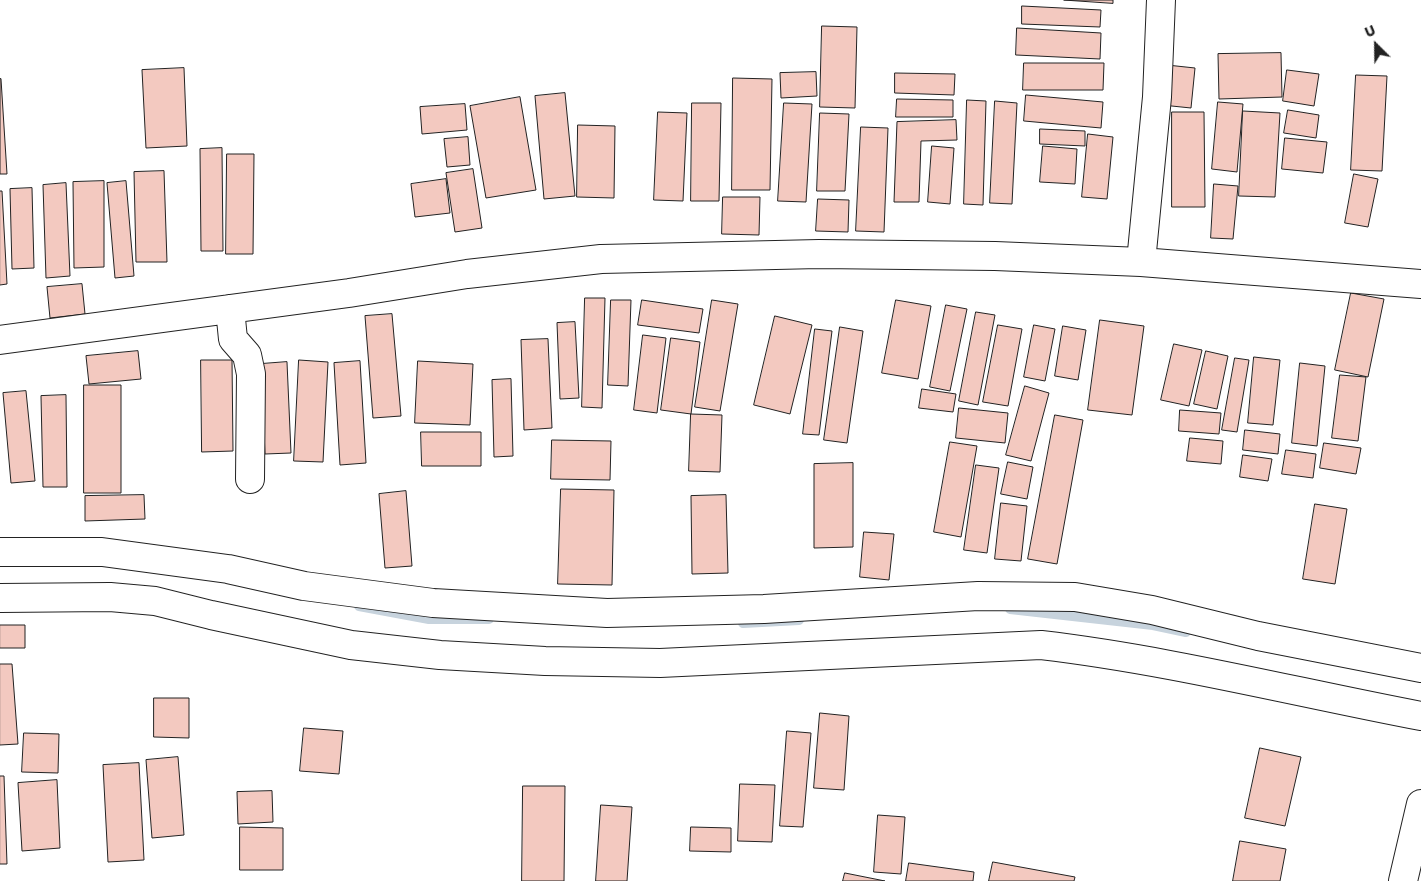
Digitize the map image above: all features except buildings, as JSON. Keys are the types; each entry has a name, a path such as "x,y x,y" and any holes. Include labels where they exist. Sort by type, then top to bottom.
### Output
{"street":[{"path":"1141,262 1157,97 1161,0"},
{"path":"0,340 349,293 467,274 601,259 819,254 995,256 1141,262 1421,284"},
{"path":"230,309 233,339 247,355 251,374 250,479"},
{"path":"0,552 102,552 228,569 304,586 433,603 607,613 764,609 978,596 1074,597 1152,610 1258,636 1421,668"},
{"path":"0,598 110,597 155,600 211,615 351,645 546,662 660,663 1042,645 1102,652 1421,716"},
{"path":"1402,881 1421,804"}],"waterway":[{"path":"359,606 429,619 489,619"},
{"path":"1010,609 1153,625 1186,632"},
{"path":"743,623 799,620"}]}
